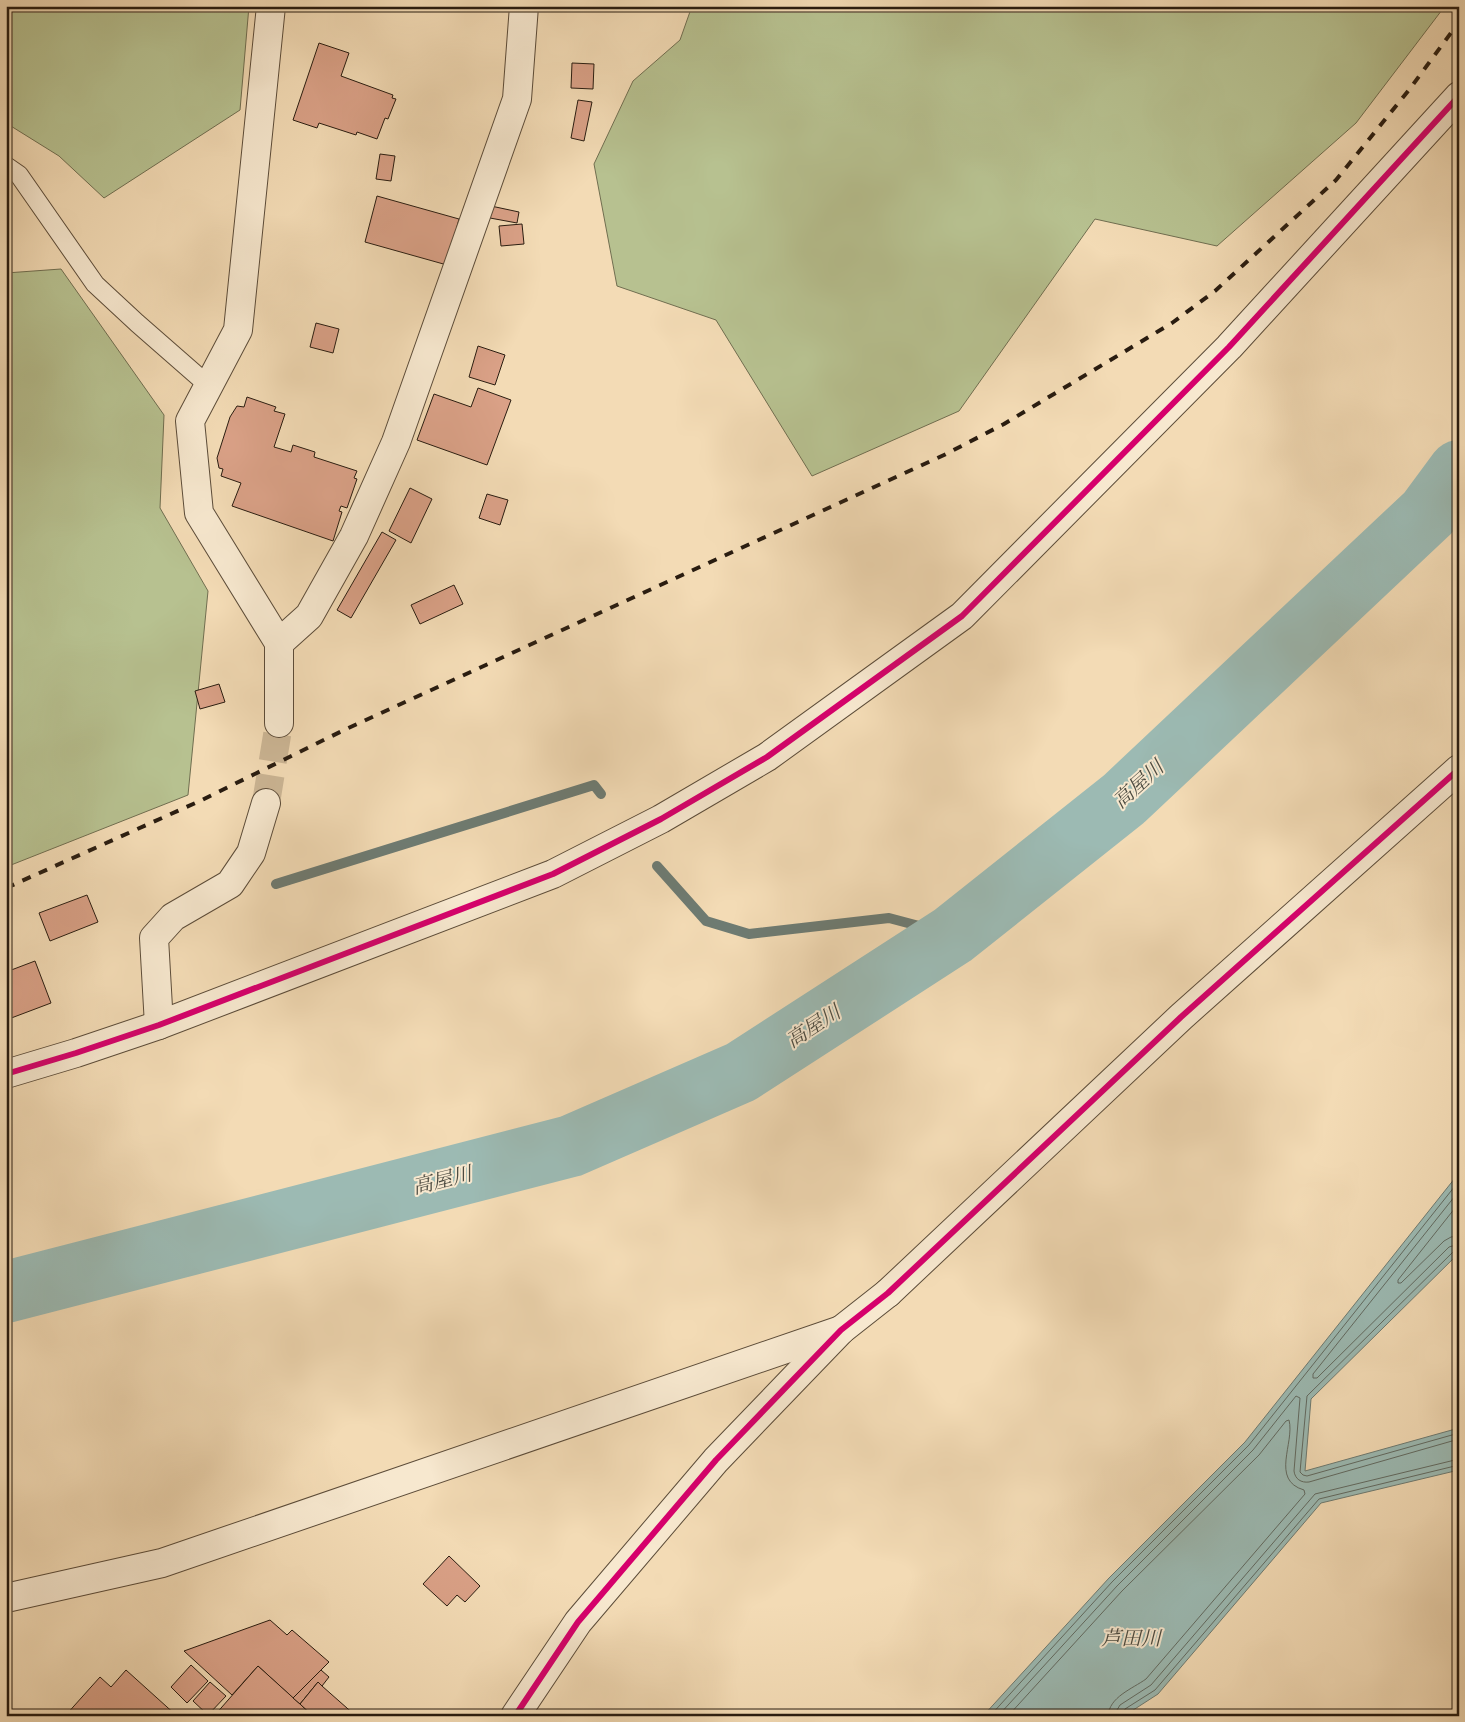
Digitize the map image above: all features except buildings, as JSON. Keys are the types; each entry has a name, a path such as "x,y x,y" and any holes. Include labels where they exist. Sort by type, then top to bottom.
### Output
{"street":[{"path":"271,6 238,330 190,421 199,512 279,643 279,723"},
{"path":"279,643 309,616 354,536 396,442 517,99 524,6"},
{"path":"6,1074 159,1025 553,874 661,819 775,752 962,616 1229,347 1459,96"},
{"path":"515,1716 578,1622 716,1460 841,1330 888,1293 1181,1017 1459,769"},
{"path":"159,1025 154,938 172,917 230,884 251,853 266,803"},
{"path":"6,1598 162,1564 841,1330"}],"lane":[{"path":"6,166 19,175 95,284 137,324 209,386"}],"green space":[{"path":"6,6 249,6 240,110 104,198 59,156 6,123"},
{"path":"692,6 1445,6 1356,123 1217,246 1095,219 959,411 812,476 716,320 617,286 594,164 633,81 680,40"},
{"path":"61,269 164,415 160,508 208,591 188,795 6,867 6,273"}],"water":[{"name":"芦田川","path":"1459,1173 1459,1253 1311,1399 1305,1471 1459,1428 1459,1470 1321,1503 1158,1694 1124,1716 983,1716 1109,1578 1245,1442"}],"waterway":[{"name":"高屋川","path":"6,1292 571,1146 741,1072 953,935 1124,799 1428,513 1459,471"},
{"path":"276,884 594,785 601,794"},
{"path":"657,866 706,921 749,934 889,918 953,935"}],"tunnel":[{"path":"266,803 279,723"}],"railway":[{"path":"6,888 202,800 342,731 944,455 1004,424 1172,323 1215,291 1336,180 1409,90 1459,22"}],"cycle path":[{"path":"6,1074 159,1025 553,874 661,819 767,757 962,616 1229,347 1459,96"},
{"path":"515,1716 578,1622 716,1460 841,1330 888,1293 1181,1017 1459,769"}]}
